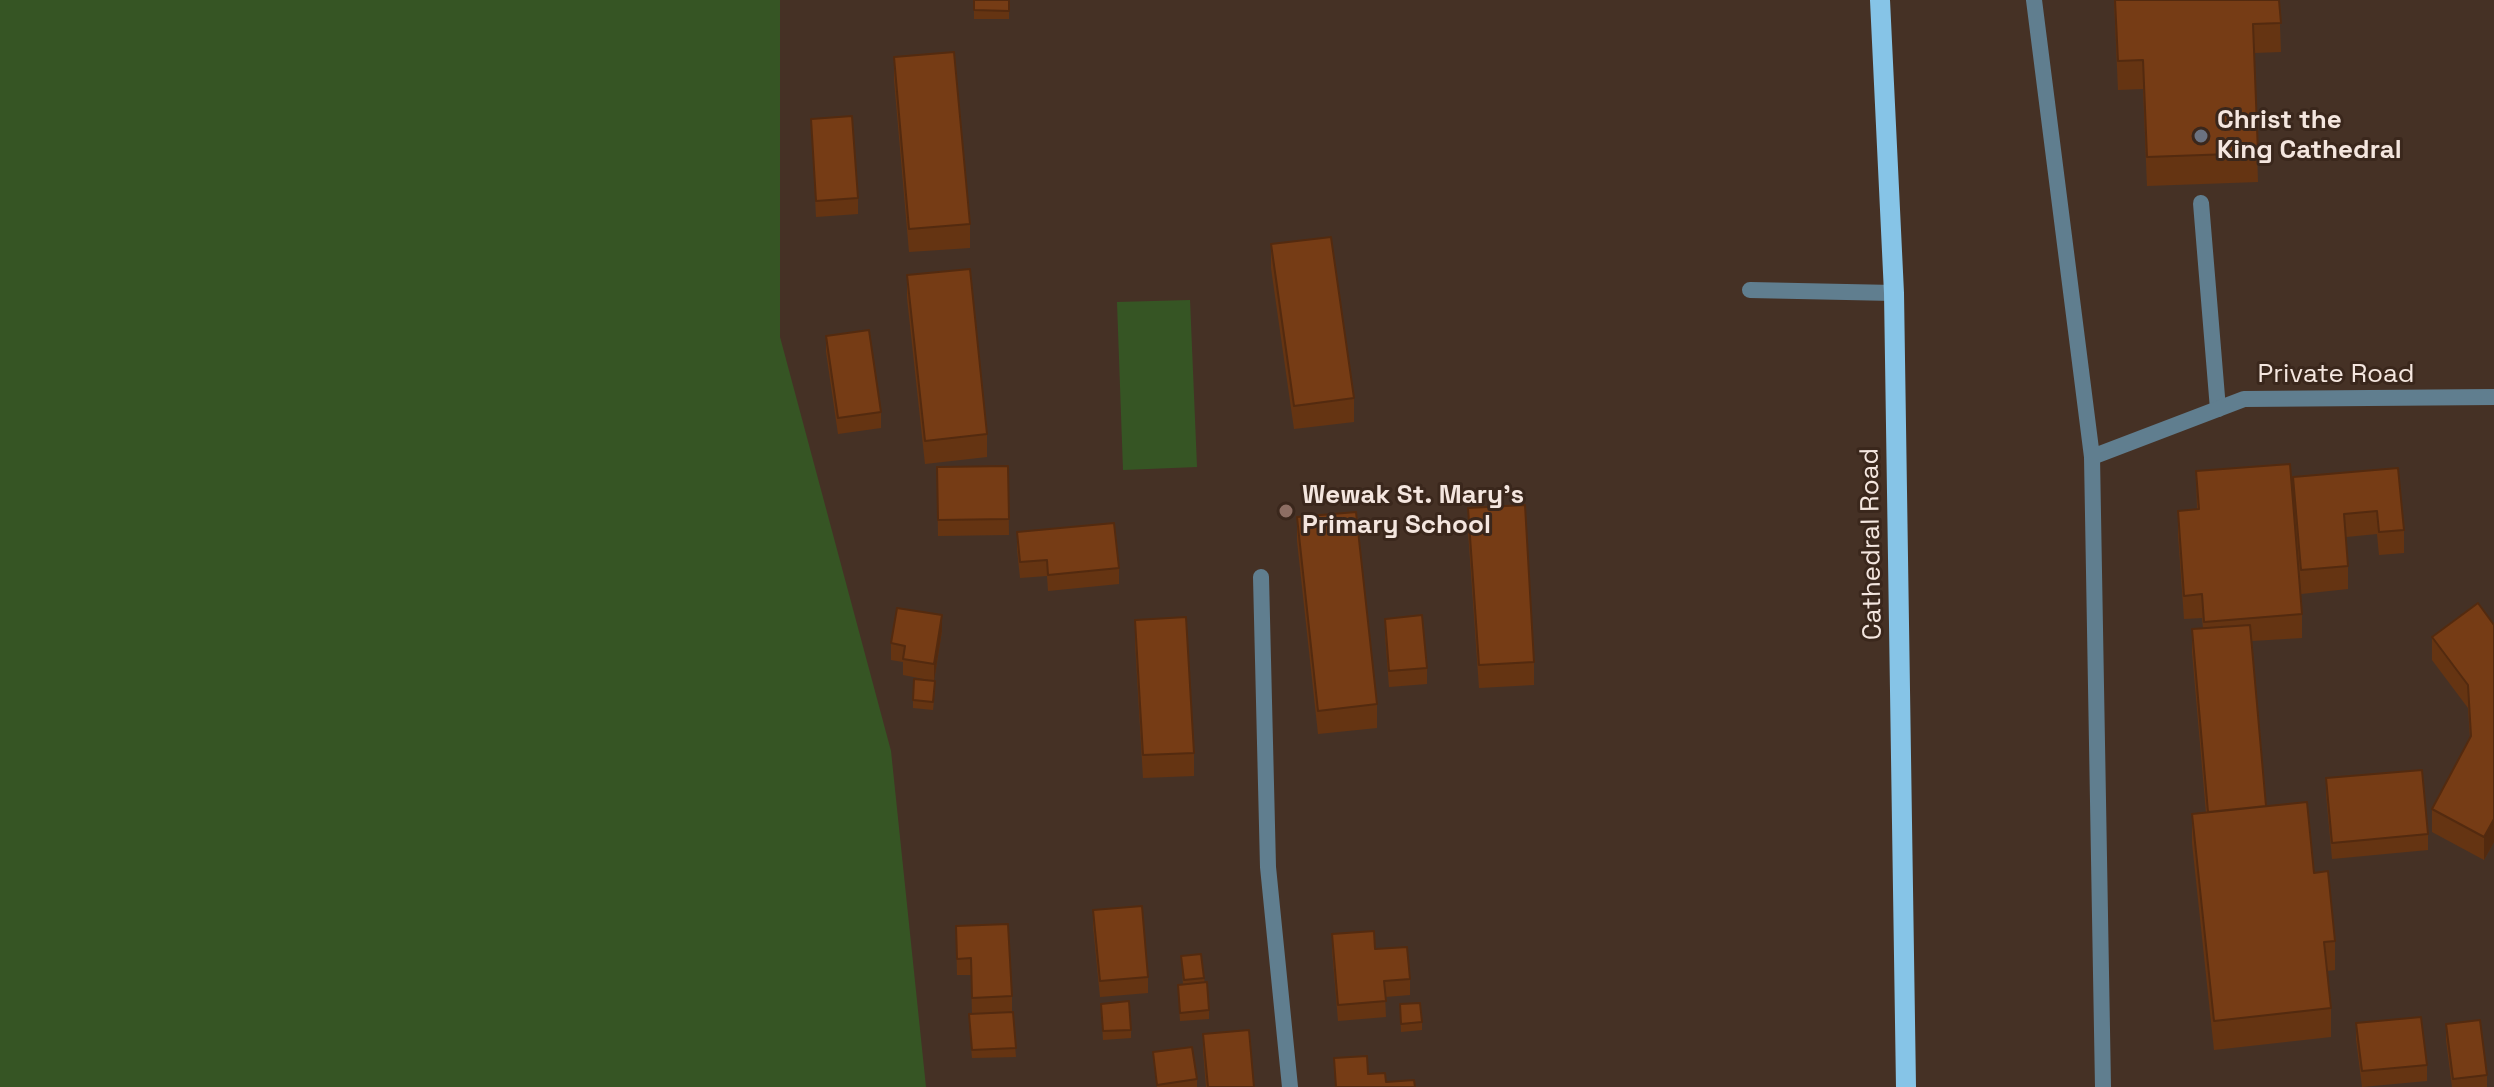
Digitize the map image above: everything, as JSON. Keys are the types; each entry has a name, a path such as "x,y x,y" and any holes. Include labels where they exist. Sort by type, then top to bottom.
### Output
{"main road":[{"name":"Cathedral Road","path":"1880,0 1894,293 1906,1087"}],"street":[{"path":"2034,0 2092,457 2103,1087"},
{"path":"2201,203 2218,409"},
{"path":"1750,290 1894,293"},
{"name":"Private Road","path":"2092,457 2244,399 2494,397"},
{"path":"1261,577 1268,867 1290,1087"}],"green space":[{"path":"0,0 780,0 780,337 891,751 926,1087 0,1087"},
{"path":"1190,300 1197,467 1123,470 1117,302"}],"building":[{"path":"974,0 1009,0 1009,11 974,10"},
{"name":"Christ the King Cathedral","path":"2115,0 2279,0 2281,23 2253,24 2258,153 2147,157 2143,60 2118,61"},
{"path":"954,52 970,224 909,229 894,57"},
{"path":"852,116 858,198 816,201 811,119"},
{"path":"1331,237 1354,398 1294,406 1271,244"},
{"path":"970,269 987,434 925,441 907,275"},
{"path":"869,330 881,412 838,418 826,336"},
{"path":"2290,464 2302,614 2204,622 2202,594 2184,596 2178,511 2199,509 2196,471"},
{"path":"1008,466 1009,519 938,520 937,467"},
{"path":"2398,468 2404,530 2379,532 2377,511 2344,514 2348,566 2301,570 2293,477"},
{"path":"1525,505 1534,662 1479,665 1468,508"},
{"path":"1356,512 1377,704 1318,711 1297,517"},
{"path":"1114,523 1119,568 1048,575 1047,560 1020,562 1017,532"},
{"path":"2478,603 2494,625 2494,819 2484,837 2432,809 2471,736 2468,685 2432,637"},
{"path":"897,608 942,615 934,664 903,659 905,646 891,643"},
{"path":"1422,615 1427,668 1389,671 1385,619"},
{"path":"1186,617 1194,753 1143,755 1135,620"},
{"path":"2250,625 2266,806 2208,812 2192,629"},
{"path":"914,679 935,681 933,702 913,700"},
{"path":"2422,770 2428,834 2332,843 2326,778"},
{"path":"2307,802 2314,873 2328,871 2335,941 2324,942 2331,1008 2214,1021 2192,814"},
{"path":"1142,906 1148,977 1100,981 1093,910"},
{"path":"1008,924 1012,996 972,998 971,958 957,959 956,926"},
{"path":"1374,931 1375,949 1407,947 1410,979 1384,981 1386,1001 1338,1005 1332,934"},
{"path":"1201,954 1204,978 1184,980 1181,956"},
{"path":"1207,982 1209,1010 1180,1013 1178,985"},
{"path":"1129,1001 1131,1030 1103,1031 1101,1004"},
{"path":"1420,1003 1422,1022 1401,1024 1400,1004"},
{"path":"1013,1012 1016,1048 972,1050 969,1014"},
{"path":"2421,1017 2427,1065 2362,1071 2356,1023"},
{"path":"2480,1020 2487,1075 2453,1079 2446,1024"},
{"path":"1249,1030 1254,1087 1208,1087 1203,1034"},
{"path":"1192,1047 1197,1079 1157,1085 1153,1052"},
{"path":"1367,1056 1368,1074 1385,1073 1386,1082 1414,1080 1415,1087 1336,1087 1334,1058"}],"place":[{"name":"Christ the King Cathedral","path":"2201,136"},
{"name":"Wewak St. Mary's Primary School","path":"1286,511"}]}
